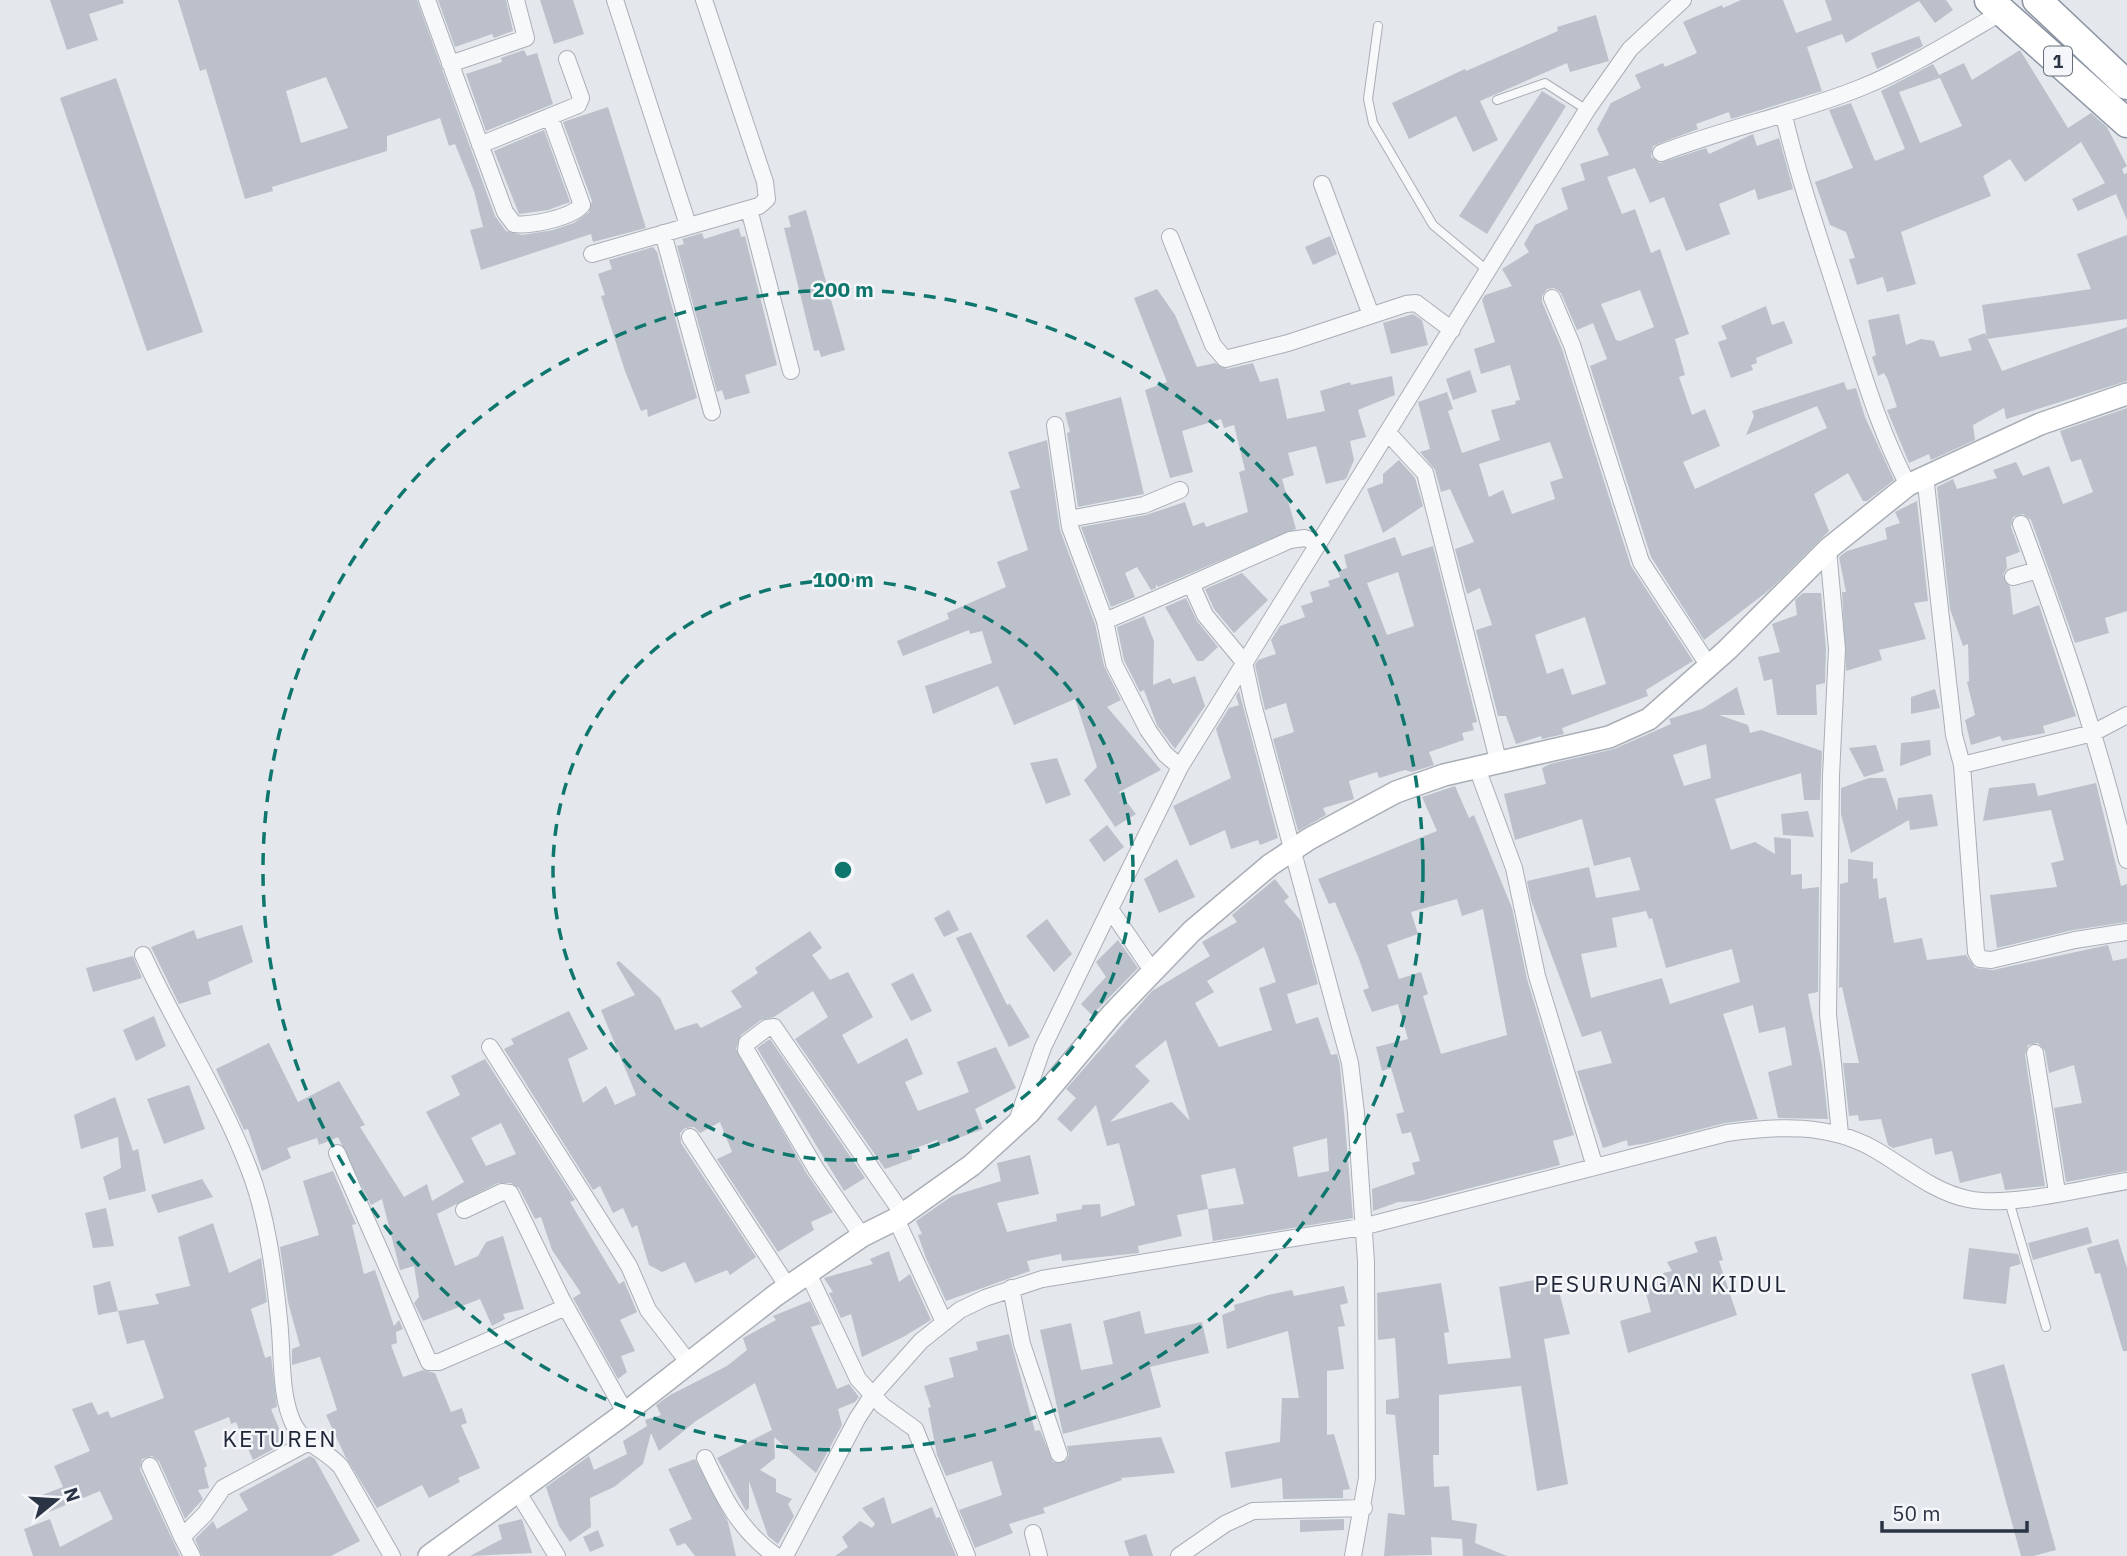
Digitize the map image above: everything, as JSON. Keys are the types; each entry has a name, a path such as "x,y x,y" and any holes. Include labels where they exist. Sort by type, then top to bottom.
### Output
{"highway":[{"name":"1","path":"2037,0 2127,85"},
{"name":"1","path":"1996,6 2127,123"}],"street":[{"path":"427,0 505,212 514,224 523,225 580,209 582,199 550,117"},
{"path":"450,64 526,38 516,0"},
{"path":"615,0 688,225"},
{"path":"592,254 759,206 767,199 765,183 704,0"},
{"path":"1016,1125 1043,1047 1110,909 1173,761 1237,654 1388,433 1447,326 1583,107 1630,49 1683,0"},
{"path":"1661,153 1712,134 1784,116 1862,87 1940,48 1996,6"},
{"path":"480,145 581,102 568,59"},
{"path":"1784,116 1815,232 1867,391 1888,446 1916,480 1952,722 1962,765 1976,952 1980,959 1991,960 2127,932"},
{"path":"1322,184 1371,315"},
{"path":"749,209 791,371"},
{"path":"663,233 712,412"},
{"path":"1170,237 1213,345 1225,359 1288,343 1416,303 1447,326"},
{"path":"1552,298 1572,345 1641,562 1709,666"},
{"path":"429,1556 517,1491 618,1400 781,1277 807,1273 855,1226 894,1204 961,1173 1029,1113 1112,1014 1232,894 1292,850 1396,792 1444,775 1499,764 1619,733 1649,719 1709,666 1828,549 1916,480 2039,424 2127,394"},
{"path":"1055,425 1069,519 1105,621 1116,670 1148,730 1173,761"},
{"path":"1388,433 1425,473 1499,764"},
{"path":"1069,519 1144,505 1180,490"},
{"path":"2021,524 2094,733 2127,860"},
{"path":"1105,621 1290,540 1313,541"},
{"path":"1828,549 1837,649 1831,776 1828,1014 1840,1135"},
{"path":"2013,577 2038,569"},
{"path":"1191,584 1205,615 1237,654 1350,1063 1366,1262 1367,1478 1364,1508 1353,1556"},
{"path":"1962,765 2094,733 2127,715"},
{"path":"1478,768 1514,868 1537,976 1595,1167"},
{"path":"1110,909 1153,972"},
{"path":"144,955 172,1016 223,1109 250,1172 272,1266 286,1396 295,1425 309,1442 334,1458 341,1467 392,1555"},
{"path":"855,1226 816,1169 746,1051 747,1043 767,1028 774,1027 894,1204 944,1322"},
{"path":"490,1047 629,1266 648,1310 682,1353"},
{"path":"2035,1052 2057,1192"},
{"path":"785,1556 857,1419 878,1401 896,1366 960,1310 1054,1277 1363,1233 1595,1167 1727,1133 1765,1128 1823,1130 1840,1135 1874,1149 1942,1191 1983,1202 2008,1201 2127,1181"},
{"path":"690,1137 781,1277"},
{"path":"337,1153 429,1362 439,1363 566,1307"},
{"path":"464,1210 502,1192 510,1194 566,1307 618,1400"},
{"path":"807,1273 854,1371 878,1401 900,1415 915,1429 967,1556"},
{"path":"1012,1292 1022,1344 1059,1454"},
{"path":"182,1537 205,1514 223,1488 309,1442"},
{"path":"705,1458 734,1515 762,1546 776,1556"},
{"path":"150,1466 192,1556"},
{"path":"517,1491 557,1556"},
{"path":"1180,1556 1225,1524 1253,1511 1364,1508"},
{"path":"1033,1532 1039,1556"}],"lane":[{"path":"1378,26 1368,99 1373,123 1433,225 1485,268"},
{"path":"1497,100 1545,83 1583,107"},
{"path":"2008,1201 2046,1327"}],"building":[{"path":"50,0 123,0 124,3 89,14 98,40 67,50"},
{"path":"178,0 417,0 495,216 506,231 522,235 553,230 574,223 589,212 592,201 563,122 608,107 646,228 593,242 591,234 481,270 470,230 483,227 474,191 455,144 449,146 440,118 387,136 387,151 272,187 273,191 245,199 206,69 200,71","holes":["326,77 348,128 301,143 286,91"]},
{"path":"438,0 506,0 513,31 494,38 492,34 455,47"},
{"path":"540,0 573,0 584,34 554,44"},
{"path":"1741,0 1783,0 1796,33 1832,20 1825,0 1946,0 1953,10 1935,23 1919,1 1846,43 1842,34 1807,47 1822,91 1731,119 1729,112 1696,124 1698,129 1653,146 1651,157 1660,163 1706,148 1709,154 1753,134 1757,146 1779,138 1793,189 1758,200 1755,189 1719,204 1730,234 1686,251 1664,197 1650,203 1635,168 1607,177 1622,214 1635,209 1651,253 1660,249 1689,334 1675,339 1685,375 1679,377 1692,415 1705,409 1720,446 1683,462 1695,489 1827,428 1817,406 1746,435 1754,416 1752,411 1844,382 1847,390 1856,388 1865,417 1894,480 1867,501 1863,501 1848,473 1814,494 1829,531 1768,591 1704,640 1651,557 1590,366 1607,359 1593,323 1577,330 1561,293 1554,288 1547,289 1542,296 1542,302 1562,349 1631,566 1693,661 1646,690 1648,696 1562,728 1564,734 1542,739 1541,736 1516,744 1506,716 1498,716 1476,630 1492,625 1480,588 1467,594 1455,549 1474,542 1450,489 1441,492 1435,470 1420,452 1430,449 1418,402 1447,392 1453,409 1448,411 1462,453 1500,440 1491,410 1516,404 1515,401 1520,400 1510,365 1481,374 1474,349 1495,342 1482,300 1485,295 1512,286 1502,269 1529,252 1524,244 1535,225 1568,209 1561,188 1585,180 1580,164 1609,155 1597,129 1611,103 1641,88 1635,75 1663,63 1665,67 1697,53 1683,22 1722,5 1723,8","holes":["1640,290 1654,327 1620,341 1616,340 1601,304","1550,442 1563,478 1550,482 1555,499 1512,514 1503,490 1489,497 1479,464","1585,617 1606,684 1572,695 1563,668 1547,674 1535,635"]},
{"path":"1596,15 1609,61 1570,72 1567,63 1480,101 1498,140 1473,152 1456,116 1409,139 1392,103 1465,69 1466,71 1558,31 1557,27"},
{"path":"1919,36 1923,46 1877,69 1871,53"},
{"path":"524,50 527,56 537,53 553,104 486,131 466,74 502,62 501,58"},
{"path":"2020,50 2068,128 2091,113 2107,127 2127,166 2122,169 2124,174 2127,173 2127,220 2116,194 2078,211 2072,199 2105,183 2081,142 2025,182 2010,159 1983,176 1991,196 1901,232 1916,284 1887,292 1883,277 1857,285 1849,259 1855,258 1846,232 1830,225 1815,182 1853,168 1829,110 1851,103 1875,161 1905,149 1881,91 1933,64 1939,75 1964,63 1972,80","holes":["1940,78 1962,126 1920,143 1899,92"]},
{"path":"116,78 203,332 147,351 60,98"},
{"path":"1542,91 1566,106 1487,234 1459,216"},
{"path":"544,130 570,202 548,210 519,214 494,151"},
{"path":"806,210 845,350 821,357 819,350 814,351 784,228 791,227 788,216"},
{"path":"739,228 741,237 745,236 777,365 745,375 750,393 725,400 722,390 717,392 677,246 684,244 682,239 702,233 704,239"},
{"path":"2127,235 2127,319 1987,339 1982,305 2091,289 2077,254"},
{"path":"1330,236 1337,254 1313,265 1305,247"},
{"path":"653,247 657,252 697,398 648,417 647,409 641,411 625,371 601,296 605,295 598,274 612,269 609,260"},
{"path":"1157,289 1175,315 1197,367 1215,363 1227,369 1253,363 1260,382 1278,378 1287,419 1325,411 1320,391 1350,382 1351,385 1392,376 1395,395 1358,410 1366,437 1350,441 1354,460 1346,479 1326,484 1316,446 1288,453 1294,475 1282,479 1296,529 1158,587 1156,584 1156,588 1151,590 1137,567 1125,573 1135,597 1111,607 1081,527 1146,515 1185,502 1193,526 1204,522 1206,527 1248,512 1239,472 1245,470 1234,425 1224,428 1221,419 1182,431 1193,472 1170,478 1145,390 1167,382 1134,298"},
{"path":"1766,306 1772,325 1784,321 1793,343 1756,358 1757,363 1751,365 1753,370 1731,378 1718,342 1727,339 1721,326"},
{"path":"1413,314 1422,320 1428,345 1391,354 1383,323"},
{"path":"1899,314 1906,345 1921,339 1934,341 1940,357 1972,350 1968,339 1985,333 2002,371 2127,327 2127,381 2006,419 2004,408 1973,425 1975,440 1931,460 1929,454 1909,463 1887,410 1897,407 1884,373 1878,376 1872,357 1876,355 1868,320"},
{"path":"1470,370 1477,392 1453,400 1446,379"},
{"path":"1121,397 1144,494 1078,507 1067,433 1070,432 1065,413"},
{"path":"2127,408 2127,611 2105,618 2109,633 2075,643 2031,520 2023,514 2013,517 2011,527 2020,552 2006,557 2007,568 2003,575 2010,587 2013,615 2039,605 2076,716 2043,726 2045,733 2002,741 2000,736 1971,745 1965,720 1975,715 1967,682 1968,644 1963,646 1950,609 1937,487 1953,479 1957,489 1997,478 1993,470 2016,462 2023,476 2049,466 2063,504 2093,492 2081,459 2071,462 2060,431"},
{"path":"1047,440 1060,530 1095,624 1104,666 1121,700 1107,707 1161,770 1119,792 1136,814 1115,827 1084,780 1097,767 1075,699 1014,725 998,686 933,714 925,686 992,663 982,631 970,634 969,630 903,656 897,641 949,619 947,613 1006,587 997,562 1028,550 1010,491 1020,488 1008,452"},
{"path":"1399,460 1415,478 1423,506 1383,533 1367,489 1383,483 1383,474"},
{"path":"1917,501 1928,601 1914,603 1926,639 1879,650 1882,660 1846,671 1842,592 1846,592 1839,557 1847,551 1887,539 1885,528 1900,523 1895,512"},
{"path":"1395,537 1402,556 1433,546 1477,722 1472,723 1474,730 1462,733 1464,740 1429,752 1434,765 1379,778 1377,772 1349,781 1354,799 1323,808 1326,815 1298,831 1273,739 1294,732 1286,703 1265,710 1255,665 1258,660 1276,654 1271,640 1280,626 1305,617 1301,606 1313,602 1310,592 1330,586 1328,581 1340,577 1338,571 1347,568 1344,555","holes":["1398,572 1414,626 1387,635 1367,583"]},
{"path":"1242,573 1268,600 1234,633 1214,609 1205,589"},
{"path":"1803,593 1821,593 1826,649 1825,683 1816,685 1817,715 1777,715 1772,679 1764,681 1758,657 1780,652 1772,624 1797,615 1795,600"},
{"path":"1186,598 1197,621 1218,647 1203,661 1197,661 1165,607"},
{"path":"1144,616 1154,641 1153,685 1170,678 1173,684 1195,676 1205,706 1175,749 1157,725 1144,690 1140,692 1124,660 1117,627"},
{"path":"1737,687 1745,715 1719,715 1748,725 1750,733 1761,730 1822,751 1820,800 1804,800 1801,773 1715,799 1731,850 1755,842 1775,854 1774,837 1791,839 1791,875 1802,874 1802,889 1819,887 1818,992 1808,994 1822,1064 1828,1119 1778,1118 1768,1072 1792,1065 1785,1027 1759,1033 1753,1005 1723,1014 1758,1119 1725,1123 1647,1143 1628,1146 1627,1140 1603,1148 1577,1071 1612,1063 1601,1031 1582,1037 1531,900 1527,881 1589,867 1596,898 1640,890 1630,857 1594,866 1582,819 1515,840 1504,794 1546,784 1542,768 1550,764 1614,749 1671,724 1669,719 1702,709","holes":["1706,744 1711,778 1684,786 1673,755","1646,911 1649,919 1652,918 1666,968 1732,949 1740,982 1670,1004 1662,978 1591,998 1581,954 1617,947 1612,918"]},
{"path":"1935,689 1940,708 1911,714 1911,697"},
{"path":"1239,691 1278,838 1260,845 1258,840 1231,849 1225,830 1190,846 1173,806 1231,778 1216,729 1229,708 1239,705 1236,696"},
{"path":"1930,740 1931,755 1900,766 1901,743"},
{"path":"1876,745 1884,771 1864,777 1849,748"},
{"path":"1057,758 1071,795 1046,804 1030,763"},
{"path":"1869,778 1886,778 1897,811 1898,798 1932,794 1938,826 1910,830 1909,820 1851,853 1841,814 1841,788"},
{"path":"2035,783 2038,796 2096,783 2121,886 2127,884 2127,922 2073,930 1997,948 1990,895 2057,887 2051,863 2064,860 2051,810 1983,821 1989,788"},
{"path":"1455,786 1469,818 1474,815 1512,908 1527,979 1574,1135 1553,1141 1560,1165 1420,1201 1398,1202 1373,1211 1372,1189 1415,1174 1412,1163 1420,1161 1411,1132 1402,1134 1396,1114 1404,1112 1391,1068 1382,1071 1376,1047 1408,1039 1398,1004 1372,1012 1363,990 1369,988 1359,959 1335,902 1329,904 1318,879 1437,831 1422,797","holes":["1457,899 1462,916 1483,909 1507,1035 1441,1054 1423,996 1428,994 1421,972 1399,979 1387,945 1418,934 1411,912"]},
{"path":"1808,811 1814,837 1783,835 1781,814"},
{"path":"1107,825 1124,847 1104,862 1089,840"},
{"path":"1177,859 1195,897 1159,913 1144,879"},
{"path":"1848,859 1873,862 1873,879 1877,878 1879,899 1886,897 1894,943 1922,938 1927,960 1966,955 1975,968 1993,970 2108,945 2113,961 2127,958 2127,1171 2066,1182 2054,1108 2082,1103 2074,1065 2049,1073 2045,1051 2038,1043 2028,1045 2025,1055 2045,1186 2005,1190 2001,1173 1960,1183 1952,1151 1935,1155 1932,1138 1893,1148 1888,1145 1881,1119 1859,1121 1858,1115 1849,1116 1843,1063 1859,1063 1842,987 1839,988 1840,884 1848,882"},
{"path":"1275,879 1289,897 1284,901 1301,921 1318,984 1287,994 1296,1024 1318,1017 1331,1055 1337,1054 1353,1218 1213,1241 1208,1209 1177,1215 1182,1236 1138,1246 1139,1253 1062,1261 1061,1254 1027,1261 1030,1271 946,1301 926,1258 918,1235 922,1234 916,1221 952,1196 1001,1181 997,1163 1030,1155 1039,1194 997,1203 1007,1232 1057,1221 1056,1214 1082,1209 1082,1205 1100,1204 1101,1217 1135,1205 1119,1143 1107,1146 1096,1105 1071,1132 1057,1119 1076,1098 1066,1089 1152,991 1210,956 1202,942 1237,922 1232,915","holes":["1264,947 1276,982 1259,988 1272,1030 1219,1047 1195,1003 1214,992 1207,981","1166,1040 1190,1121 1172,1102 1110,1122 1150,1081 1135,1066","1327,1138 1329,1171 1298,1177 1293,1147","1235,1168 1244,1204 1208,1209 1201,1175"]},
{"path":"949,910 959,930 944,937 934,918"},
{"path":"1047,919 1072,954 1054,972 1026,936"},
{"path":"242,925 253,962 208,982 211,994 179,1004 151,947 194,930 197,939"},
{"path":"810,931 822,948 812,955 830,980 848,972 873,1017 842,1035 858,1064 907,1038 923,1074 905,1082 918,1111 969,1092 957,1062 996,1047 1016,1088 975,1109 983,1129 939,1145 937,1140 911,1150 912,1159 885,1169 795,1039 828,1017 813,991 774,1017 761,1020 741,1035 736,1049 807,1174 833,1212 811,1222 814,1230 778,1252 717,1159 732,1152 720,1122 700,1133 694,1127 685,1128 680,1133 681,1143 756,1257 730,1275 727,1270 695,1283 685,1262 662,1272 649,1265 637,1225 632,1228 623,1208 613,1213 600,1186 593,1190 504,1049 514,1044 511,1039 569,1011 588,1049 568,1059 583,1103 606,1086 615,1105 636,1095 601,1010 635,995 616,963 619,961 660,998 675,1030 697,1023 701,1028 742,1007 731,991 758,973 755,968"},
{"path":"971,932 1007,1005 1010,1004 1030,1037 1009,1047 956,938"},
{"path":"1118,940 1138,968 1092,1015 1081,1004 1106,977 1096,962"},
{"path":"133,956 142,978 93,992 86,968"},
{"path":"913,973 932,1011 911,1021 891,984"},
{"path":"154,1016 166,1046 136,1061 123,1030"},
{"path":"770,1039 865,1178 844,1191 757,1048"},
{"path":"269,1043 298,1102 339,1081 365,1125 360,1127 404,1197 427,1184 432,1201 464,1182 426,1112 460,1095 451,1076 485,1059 575,1200 570,1202 619,1284 624,1281 637,1312 620,1320 635,1351 621,1356 627,1372 618,1379 573,1298 581,1293 552,1250 541,1217 535,1219 519,1188 511,1183 498,1183 437,1214 455,1266 478,1256 486,1242 503,1236 524,1309 503,1314 505,1319 492,1326 480,1299 423,1321 414,1303 419,1297 414,1266 400,1270 382,1199 371,1205 338,1137 319,1145 317,1138 287,1148 291,1158 262,1171 248,1129 244,1130 216,1069","holes":["501,1123 516,1154 486,1166 471,1138"]},
{"path":"189,1085 205,1129 164,1144 147,1099"},
{"path":"115,1097 133,1151 138,1149 146,1191 109,1200 103,1177 121,1168 118,1137 81,1149 74,1115"},
{"path":"333,1171 356,1224 352,1225 364,1274 375,1270 394,1326 399,1320 403,1329 396,1332 397,1343 391,1345 403,1377 423,1370 435,1373 451,1412 462,1408 467,1423 461,1425 480,1468 458,1478 460,1482 429,1498 422,1485 377,1508 345,1456 326,1415 337,1410 320,1357 292,1365 292,1349 300,1346 288,1302 280,1247 319,1235 303,1181"},
{"path":"202,1179 213,1197 158,1213 151,1195"},
{"path":"106,1208 114,1246 93,1248 85,1213"},
{"path":"213,1223 229,1273 261,1258 267,1302 251,1309 265,1358 271,1356 277,1407 271,1409 285,1443 253,1460 236,1422 231,1424 229,1417 194,1431 207,1466 204,1468 209,1488 198,1490 203,1499 185,1519 159,1461 152,1456 142,1459 140,1470 180,1556 33,1556 24,1529 50,1519 60,1547 113,1519 100,1491 49,1512 42,1495 63,1487 54,1466 90,1451 72,1409 92,1402 98,1415 108,1411 111,1418 164,1398 144,1340 127,1344 118,1311 159,1304 155,1294 190,1286 178,1237"},
{"path":"2088,1227 2092,1243 2033,1260 2028,1243"},
{"path":"1716,1236 1723,1260 1719,1261 1737,1315 1628,1353 1620,1321 1651,1312 1644,1286 1665,1279 1663,1273 1672,1271 1667,1262 1698,1252 1694,1242"},
{"path":"2118,1239 2127,1268 2127,1351 2123,1351 2100,1273 2095,1274 2087,1248"},
{"path":"1969,1248 2018,1254 2021,1264 2010,1267 2006,1304 1963,1299"},
{"path":"889,1251 899,1282 910,1274 931,1320 862,1357 851,1314 841,1318 829,1293 833,1292 824,1278 873,1264 870,1259"},
{"path":"1555,1276 1570,1334 1544,1339 1568,1484 1537,1491 1521,1386 1439,1395 1439,1455 1433,1455 1434,1487 1449,1486 1452,1520 1477,1524 1475,1543 1507,1556 1463,1556 1462,1539 1431,1537 1432,1555 1384,1556 1388,1513 1405,1515 1395,1415 1386,1414 1386,1400 1399,1398 1395,1338 1378,1340 1377,1293 1441,1283 1449,1332 1444,1333 1448,1364 1511,1358 1499,1287"},
{"path":"110,1281 118,1311 98,1315 93,1286"},
{"path":"1344,1286 1348,1303 1340,1305 1345,1326 1338,1327 1344,1369 1327,1371 1327,1435 1334,1434 1350,1489 1343,1490 1343,1498 1283,1499 1282,1478 1231,1488 1225,1452 1280,1442 1282,1398 1299,1398 1288,1331 1227,1349 1222,1315 1235,1310 1234,1305 1268,1295 1292,1290 1294,1296"},
{"path":"810,1301 821,1324 811,1327 837,1389 849,1384 859,1397 855,1402 838,1409 842,1425 816,1473 774,1437 775,1458 760,1470 776,1479 776,1492 792,1499 788,1504 794,1516 778,1544 768,1536 749,1481 749,1508 746,1511 717,1458 772,1430 755,1383 696,1421 659,1451 651,1433 643,1464 614,1487 590,1498 591,1527 570,1542 559,1526 546,1487 589,1456 594,1470 627,1454 623,1441 647,1426 645,1420 661,1415 656,1405 727,1366 747,1350 743,1338 776,1320 773,1316"},
{"path":"1140,1311 1145,1334 1202,1322 1209,1353 1150,1367 1161,1407 1063,1434 1040,1330 1071,1323 1081,1370 1113,1364 1103,1321"},
{"path":"1009,1334 1035,1431 1040,1430 1053,1462 1066,1461 1069,1455 1067,1446 1161,1437 1175,1473 1121,1478 1122,1480 1043,1508 1045,1513 1009,1524 1013,1533 975,1548 959,1510 1002,1495 992,1461 946,1476 937,1455 928,1408 931,1407 924,1386 954,1377 949,1358 978,1350 976,1342"},
{"path":"2004,1364 2056,1550 2033,1556 2021,1556 1971,1374"},
{"path":"310,1456 315,1459 360,1541 331,1556 202,1556 195,1539 213,1521 217,1529 248,1510 239,1494"},
{"path":"695,1459 728,1522 736,1556 695,1556 685,1543 677,1546 669,1529 692,1519 668,1469"},
{"path":"884,1497 892,1524 932,1507 936,1518 940,1517 956,1556 835,1556 848,1547 842,1537 860,1521 872,1528 875,1524 862,1508"},
{"path":"522,1519 532,1553 470,1556 502,1539 498,1525"},
{"path":"1344,1519 1344,1530 1300,1532 1300,1520"},
{"path":"598,1530 604,1546 590,1552 583,1537"},
{"path":"1146,1534 1153,1556 1129,1556 1124,1541"}],"district":[{"name":"PESURUNGAN KIDUL","path":"1661,1283"},
{"name":"KETUREN","path":"280,1438"}]}
